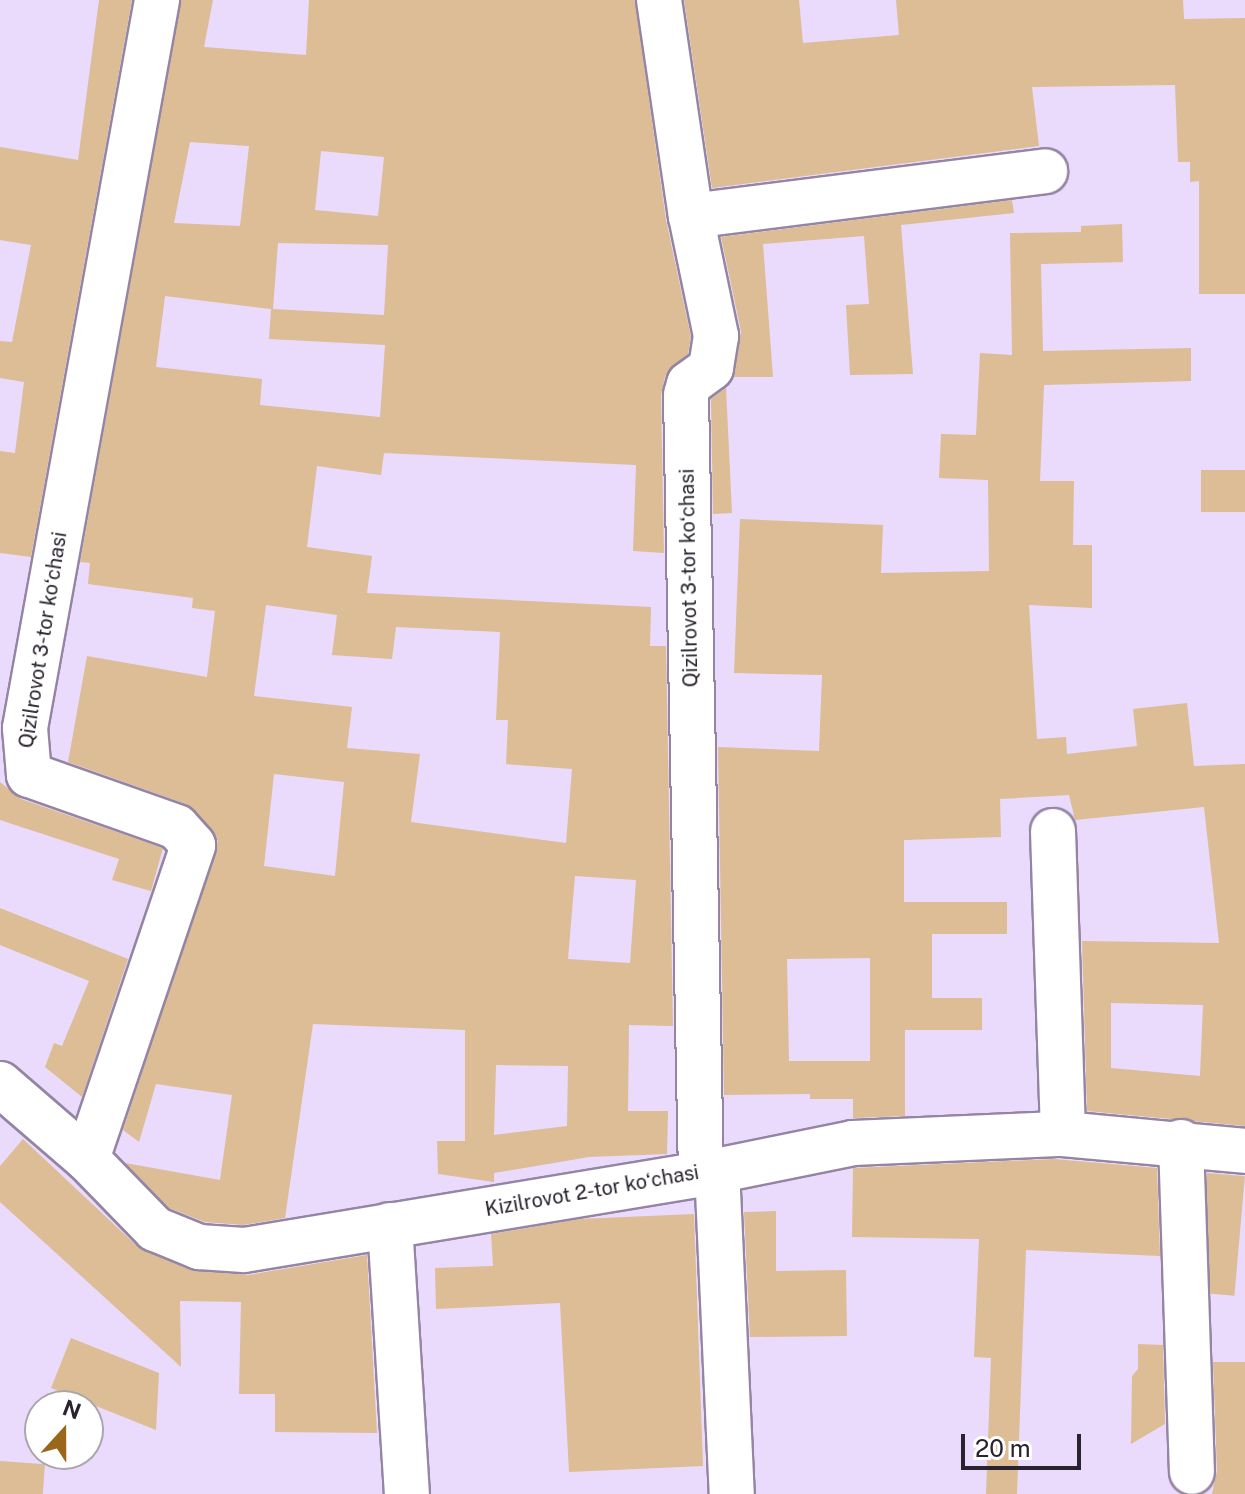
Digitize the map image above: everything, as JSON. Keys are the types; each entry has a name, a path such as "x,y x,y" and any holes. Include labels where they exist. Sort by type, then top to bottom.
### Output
{"street":[{"name":"Qizilrovot 3-tor koʻchasi","path":"87,1159 193,845 177,827 29,775 25,728 157,0"},
{"name":"Qizilrovot 3-tor koʻchasi","path":"659,0 691,216 709,288 716,348 711,368 689,384 686,395 709,1171 732,1494"},
{"path":"691,216 1045,171"},
{"path":"1053,831 1063,1134"},
{"name":"Kizilrovot 2-tor koʻchasi","path":"0,1084 87,1159 155,1229 199,1247 244,1250 709,1171 853,1143 1063,1134 1181,1142 1245,1151"},
{"path":"1181,1142 1192,1472"},
{"path":"390,1225 407,1494"}],"building":[{"path":"99,0 132,0 31,557 0,553 0,451 15,453 24,382 0,378 0,341 12,342 31,245 0,240 0,147 78,160"},
{"path":"181,0 213,0 204,47 306,55 309,0 635,0 666,220 691,337 688,354 665,376 661,395 664,553 633,551 636,465 384,453 381,475 317,466 307,547 372,556 367,593 651,607 650,646 666,646 673,1026 629,1025 628,1111 668,1111 667,1154 589,1157 494,1173 494,1182 438,1174 437,1141 465,1141 465,1030 313,1024 285,1218 243,1225 205,1222 169,1208 125,1163 220,1180 232,1095 156,1084 139,1142 123,1130 218,841 186,804 68,762 87,656 207,677 215,611 192,608 193,598 88,584 90,563 80,562","holes":["190,142 249,146 240,226 174,223","321,151 384,157 378,216 315,210","278,243 388,245 384,315 273,309","165,296 271,309 269,339 385,345 380,417 260,405 262,379 156,367","266,605 337,615 332,655 392,659 396,627 500,632 496,720 508,720 506,764 572,769 566,843 411,822 420,754 347,748 352,707 254,696","274,774 344,782 335,876 264,866","575,876 636,880 630,963 568,959","496,1065 568,1066 567,1126 494,1135"]},
{"path":"684,0 799,0 803,43 899,35 896,0 1183,0 1184,19 1245,18 1245,294 1199,294 1199,181 1190,182 1190,162 1178,162 1175,85 1032,87 1039,146 712,188"},
{"path":"1012,200 1014,213 901,225 913,374 850,375 846,305 869,304 864,236 763,244 773,377 734,377 741,331 721,237"},
{"path":"1122,224 1123,262 1041,264 1043,351 1191,348 1191,381 1044,385 1040,481 1074,481 1073,545 1092,545 1092,608 1029,605 1037,739 1066,737 1067,754 1137,746 1133,709 1187,703 1194,766 1245,764 1245,1126 1087,1111 1082,941 1219,943 1204,807 1075,820 1069,795 1000,799 1001,837 904,840 904,902 1007,902 1007,934 932,934 932,998 982,998 982,1030 905,1030 905,1116 853,1118 853,1099 810,1099 810,1094 724,1095 718,747 819,751 822,675 734,673 740,519 883,525 881,573 989,571 988,480 939,478 941,434 976,435 980,353 1012,355 1010,233 1081,232 1081,226","holes":["870,958 870,1061 789,1061 787,959","1111,1003 1203,1005 1200,1076 1111,1068"]},
{"path":"726,388 732,513 713,514 711,399"},
{"path":"1201,470 1245,470 1245,512 1201,512"},
{"path":"0,782 21,799 163,848 151,891 112,880 119,859 0,820"},
{"path":"0,908 128,959 82,1097 45,1067 54,1043 62,1046 89,981 0,945"},
{"path":"23,1139 138,1247 190,1270 248,1275 367,1255 377,1433 275,1432 275,1394 239,1394 241,1302 180,1301 181,1367 0,1202 0,1166"},
{"path":"1054,1159 1157,1168 1160,1256 1026,1250 1017,1494 986,1494 991,1358 974,1357 979,1239 852,1237 853,1168"},
{"path":"1207,1173 1245,1176 1234,1296 1197,1293"},
{"path":"776,1211 776,1271 846,1270 847,1336 750,1337 744,1212"},
{"path":"694,1214 703,1466 569,1472 560,1303 436,1309 435,1268 493,1266 491,1234 580,1219"},
{"path":"71,1338 159,1373 156,1430 104,1409 104,1390 51,1388"},
{"path":"1138,1344 1163,1345 1165,1424 1131,1444 1132,1376 1138,1369"},
{"path":"1213,1362 1245,1362 1245,1494 1212,1494 1217,1471"},
{"path":"0,1461 24,1463 24,1470 44,1470 43,1494 0,1494"}]}
